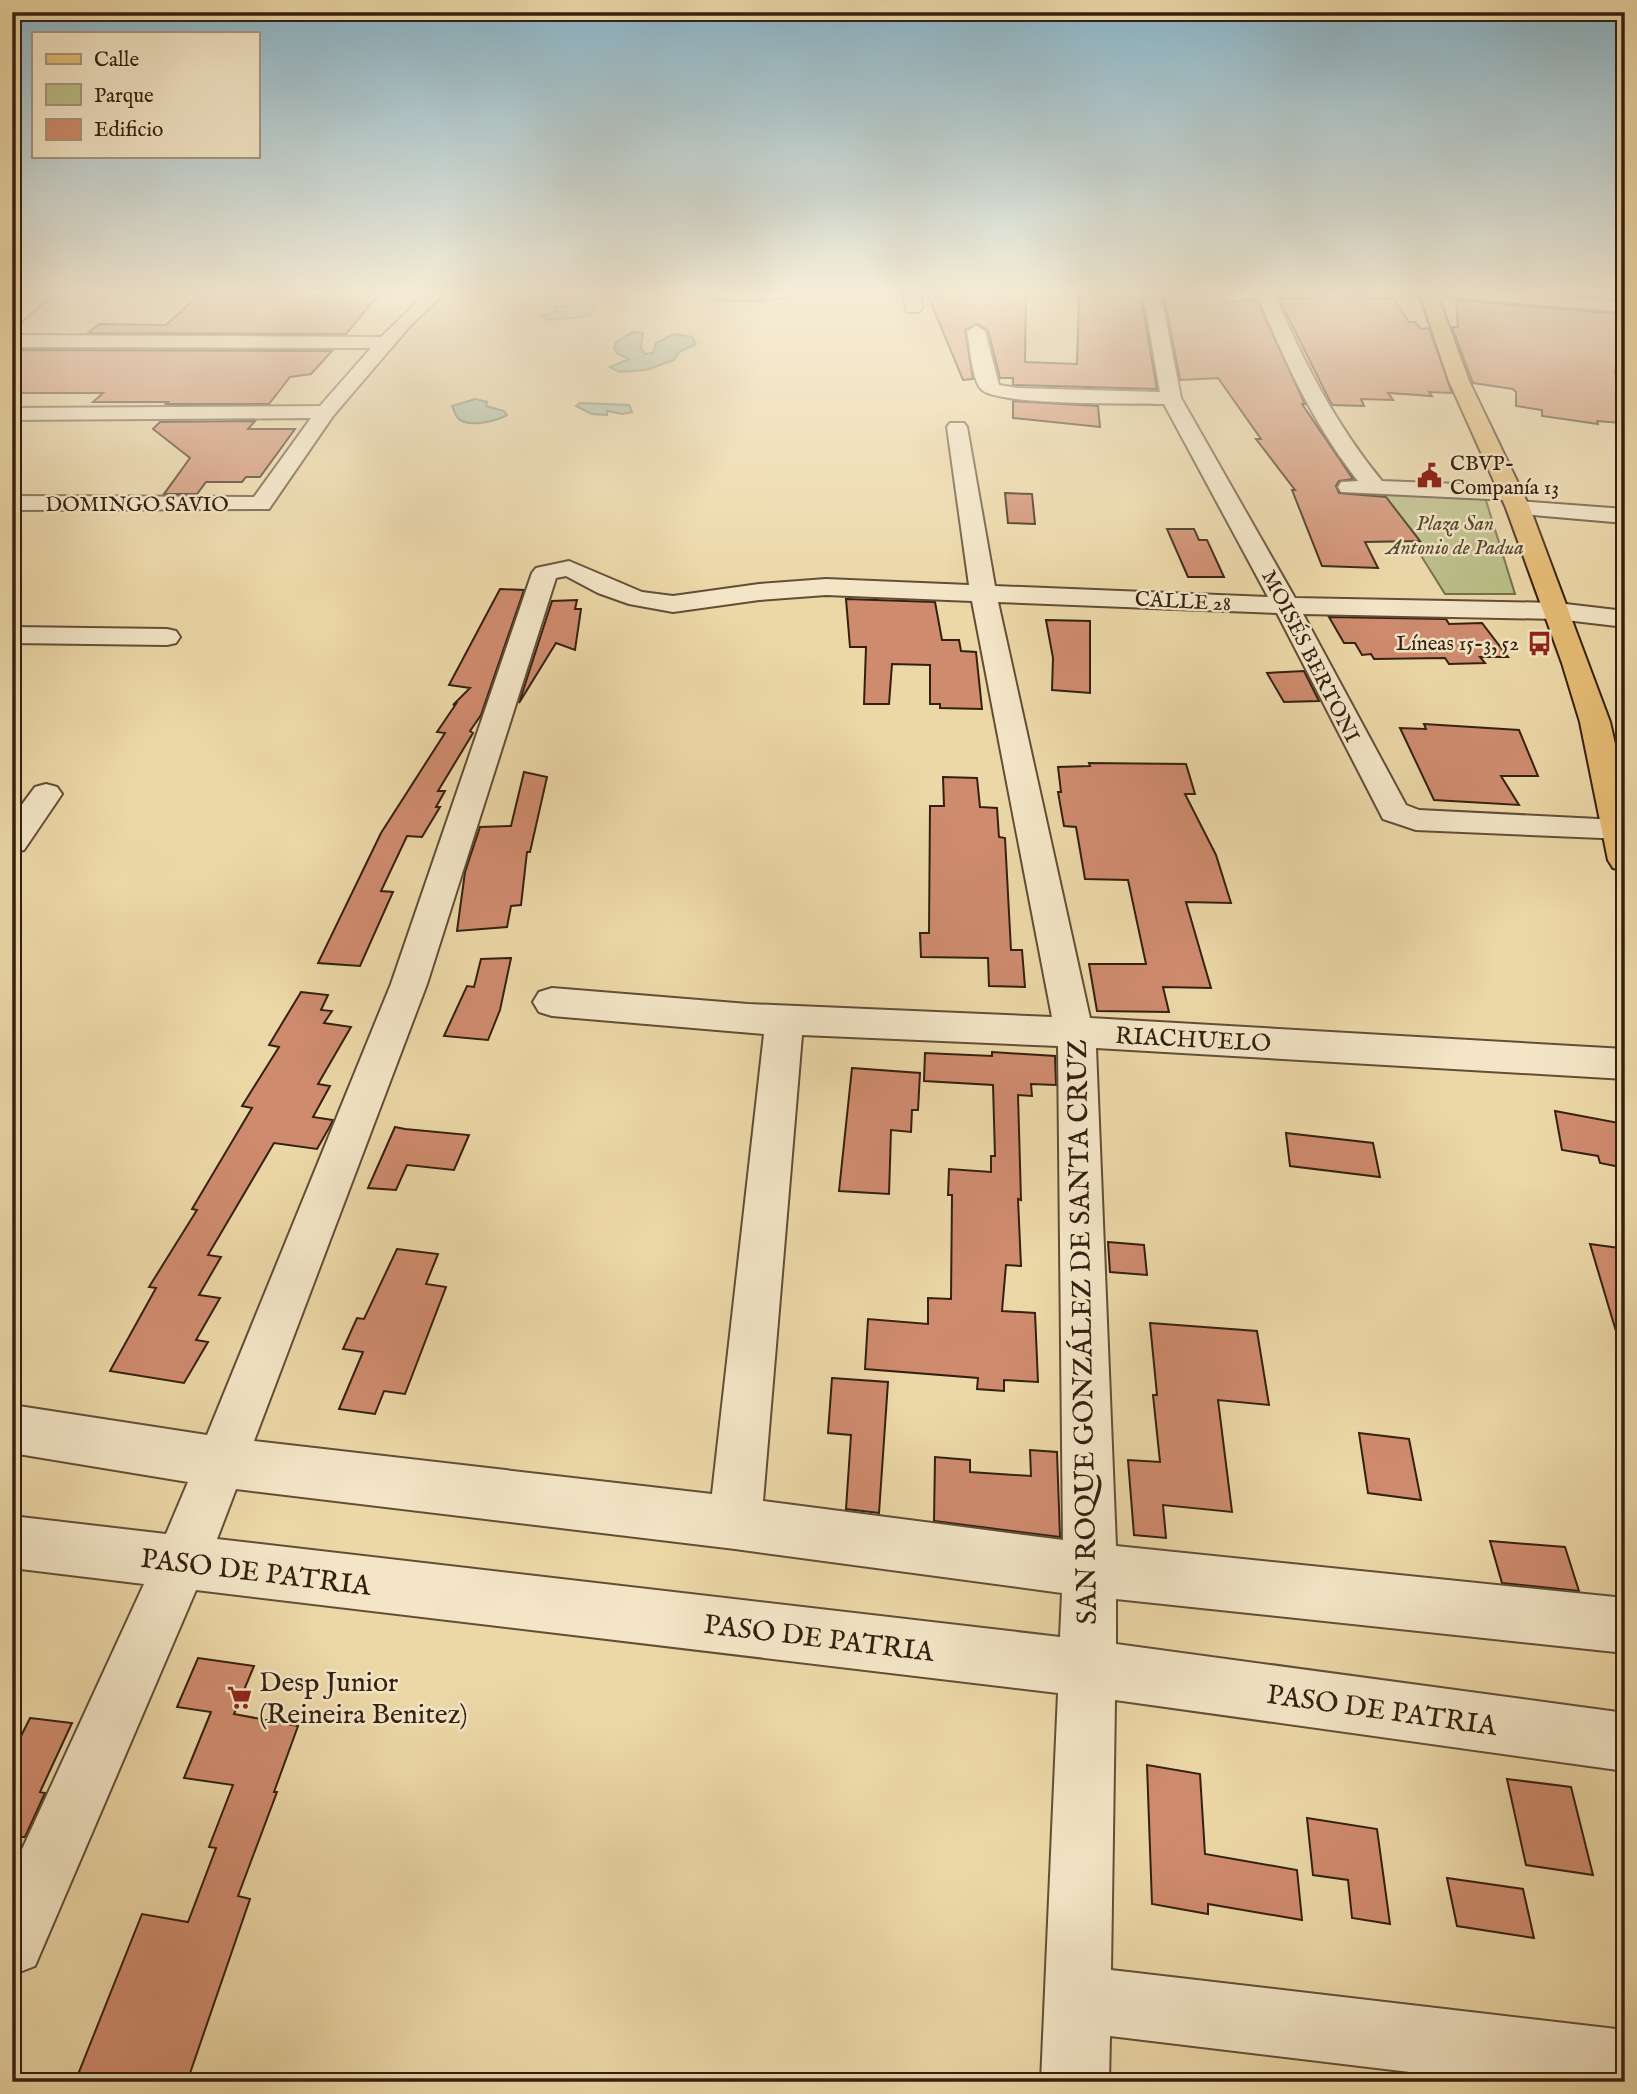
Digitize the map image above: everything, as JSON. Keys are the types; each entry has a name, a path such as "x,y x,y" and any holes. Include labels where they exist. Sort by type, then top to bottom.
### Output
{"main road":[{"path":"1463,389 1514,500 1558,611 1595,722 1625,860"}],"street":[{"path":"12,414 326,412 347,389"},
{"path":"992,389 1018,394 1171,398"},
{"name":"MOISÉS BERTONI","path":"1169,389 1171,398 1286,606 1394,812 1416,820 1618,830"},
{"path":"1309,389 1357,466 1375,487"},
{"name":"DOMINGO SAVIO","path":"12,503 261,504 326,412"},
{"name":"SAN ROQUE GONZÁLEZ DE SANTA CRUZ","path":"957,426 983,591 1077,1046 1090,1570 1075,2082"},
{"path":"1349,487 1514,500 1625,516"},
{"name":"CALLE 28","path":"221,1462 410,984 545,573 569,568 607,588 638,599 673,604 771,590 826,587 983,591 1286,606 1558,611 1625,619"},
{"path":"12,635 167,637"},
{"path":"12,794 46,794 12,842"},
{"name":"RIACHUELO","path":"552,1002 631,1012 784,1022 1074,1032 1625,1064"},
{"path":"735,1523 784,1022"},
{"path":"12,1429 221,1462 735,1523 1090,1570 1325,1592 1625,1626"},
{"path":"12,1943 181,1563 221,1462"},
{"name":"PASO DE PATRIA","path":"12,1542 1087,1668 1625,1742"},
{"path":"1078,1999 1625,2064"}],"green space":[{"name":"Plaza San Antonio de Padua","path":"1380,490 1484,494 1515,594 1445,594"}],"shaded area":[{"path":"475,399 487,402 486,406 504,411 507,415 496,420 474,423 462,421 452,406"},
{"path":"580,403 629,405 632,412 623,414 607,411 607,415 592,414 576,406"}],"building":[{"path":"12,389 281,389 269,404 93,402 103,393 12,393"},
{"path":"1226,389 1298,389 1305,404 1302,404 1353,479 1339,481 1336,486 1339,493 1386,497 1420,541 1365,542 1378,568 1322,566 1292,490 1295,490 1256,439 1261,439"},
{"path":"1324,389 1450,389 1452,393 1429,392 1432,396 1388,393 1393,400 1361,399 1364,406 1332,405"},
{"path":"1513,389 1617,389 1621,423 1597,421 1598,424 1542,416 1542,410 1516,406 1516,392"},
{"path":"1013,401 1098,406 1100,427 1013,418"},
{"path":"255,421 248,429 295,429 260,477 246,477 242,482 206,482 197,494 164,494 190,458 153,429 160,422"},
{"path":"1005,493 1032,494 1035,524 1008,523"},
{"path":"1167,529 1194,529 1199,540 1207,540 1224,577 1188,577"},
{"path":"500,589 524,590 481,715 438,791 445,791 436,807 440,807 422,837 407,836 381,891 393,892 360,966 318,963 381,833 445,733 437,732 456,704 453,705 470,688 449,685"},
{"path":"846,599 935,602 942,640 959,640 961,651 976,652 982,709 940,708 940,704 930,704 930,665 892,664 889,704 864,704 866,647 850,647"},
{"path":"577,600 575,609 581,609 575,650 556,643 519,703 552,601"},
{"path":"1329,617 1446,619 1449,624 1482,623 1508,657 1480,657 1485,663 1449,664 1445,658 1374,659 1371,654 1362,655 1355,643 1344,643"},
{"path":"1046,620 1090,621 1090,693 1052,690 1053,658"},
{"path":"1304,671 1319,701 1284,702 1267,673"},
{"path":"1424,724 1519,730 1538,776 1501,776 1519,805 1434,800 1400,728 1426,729"},
{"path":"1089,763 1186,764 1195,794 1185,794 1216,855 1231,903 1186,902 1211,988 1163,987 1169,1012 1097,1011 1089,964 1146,964 1128,880 1085,879 1076,827 1064,826 1058,792 1061,792 1058,767 1090,766"},
{"path":"524,772 547,777 530,852 527,852 521,905 511,906 507,927 457,931 465,872 480,827 511,826"},
{"path":"943,777 977,778 980,807 997,808 999,837 1005,838 1011,950 1022,950 1025,987 989,986 988,958 921,957 920,933 929,933 930,806 944,806"},
{"path":"511,958 500,1010 488,1040 444,1036 467,986 474,987 481,959"},
{"path":"301,992 328,995 321,1010 332,1011 324,1023 351,1027 318,1084 330,1086 313,1117 333,1120 329,1128 317,1149 274,1143 208,1255 221,1257 199,1295 220,1298 196,1340 208,1342 184,1383 110,1371 156,1288 149,1287 197,1210 192,1209 252,1108 242,1106 279,1047 269,1045"},
{"path":"992,1052 1055,1056 1056,1085 1031,1084 1032,1096 1018,1095 1021,1266 1006,1265 1002,1311 1035,1313 1038,1382 1004,1380 1004,1391 977,1389 978,1378 865,1369 868,1319 928,1324 928,1298 951,1299 952,1195 948,1195 949,1169 991,1172 991,1156 995,1156 993,1085 924,1081 925,1053 992,1056"},
{"path":"852,1068 920,1073 918,1110 912,1110 911,1132 891,1130 889,1194 839,1191"},
{"path":"1555,1111 1619,1123 1625,1149 1625,1168 1600,1163 1598,1156 1562,1150"},
{"path":"395,1127 469,1135 454,1170 407,1165 396,1190 368,1188"},
{"path":"1286,1133 1373,1143 1380,1177 1290,1166"},
{"path":"1108,1242 1144,1245 1147,1275 1110,1272"},
{"path":"1590,1244 1619,1248 1625,1264 1625,1337 1618,1338"},
{"path":"397,1249 438,1254 426,1284 446,1287 405,1394 384,1391 375,1414 339,1409 363,1352 343,1349 357,1318 364,1319"},
{"path":"1150,1323 1257,1331 1269,1405 1218,1400 1232,1512 1163,1505 1166,1538 1134,1535 1128,1460 1160,1462 1153,1395 1157,1395"},
{"path":"832,1378 888,1382 879,1513 846,1509 851,1435 828,1433"},
{"path":"1359,1433 1409,1439 1421,1500 1368,1493"},
{"path":"1030,1450 1057,1452 1060,1537 934,1521 935,1457 970,1460 970,1472 1031,1476"},
{"path":"1490,1541 1565,1547 1579,1591 1502,1583"},
{"path":"198,1658 254,1666 234,1714 298,1726 274,1792 277,1792 238,1896 250,1899 187,2082 75,2082 142,1914 188,1922 216,1848 209,1847 233,1785 184,1778 211,1712 177,1707"},
{"path":"30,1718 72,1723 40,1792 45,1793 25,1837 20,1837 12,1854 12,1754"},
{"path":"1147,1765 1200,1774 1205,1854 1297,1870 1302,1920 1208,1904 1208,1914 1152,1904"},
{"path":"1507,1779 1571,1787 1593,1875 1526,1865"},
{"path":"1307,1818 1377,1829 1390,1924 1352,1918 1348,1880 1313,1875"},
{"path":"1447,1878 1523,1889 1534,1938 1457,1926"}],"place":[{"name":"CBVP- Companía 13","path":"1430,475"},
{"name":"Líneas 15-3, 52","path":"1539,643"},
{"name":"Desp Junior (Reineira Benitez)","path":"239,1697"}]}
